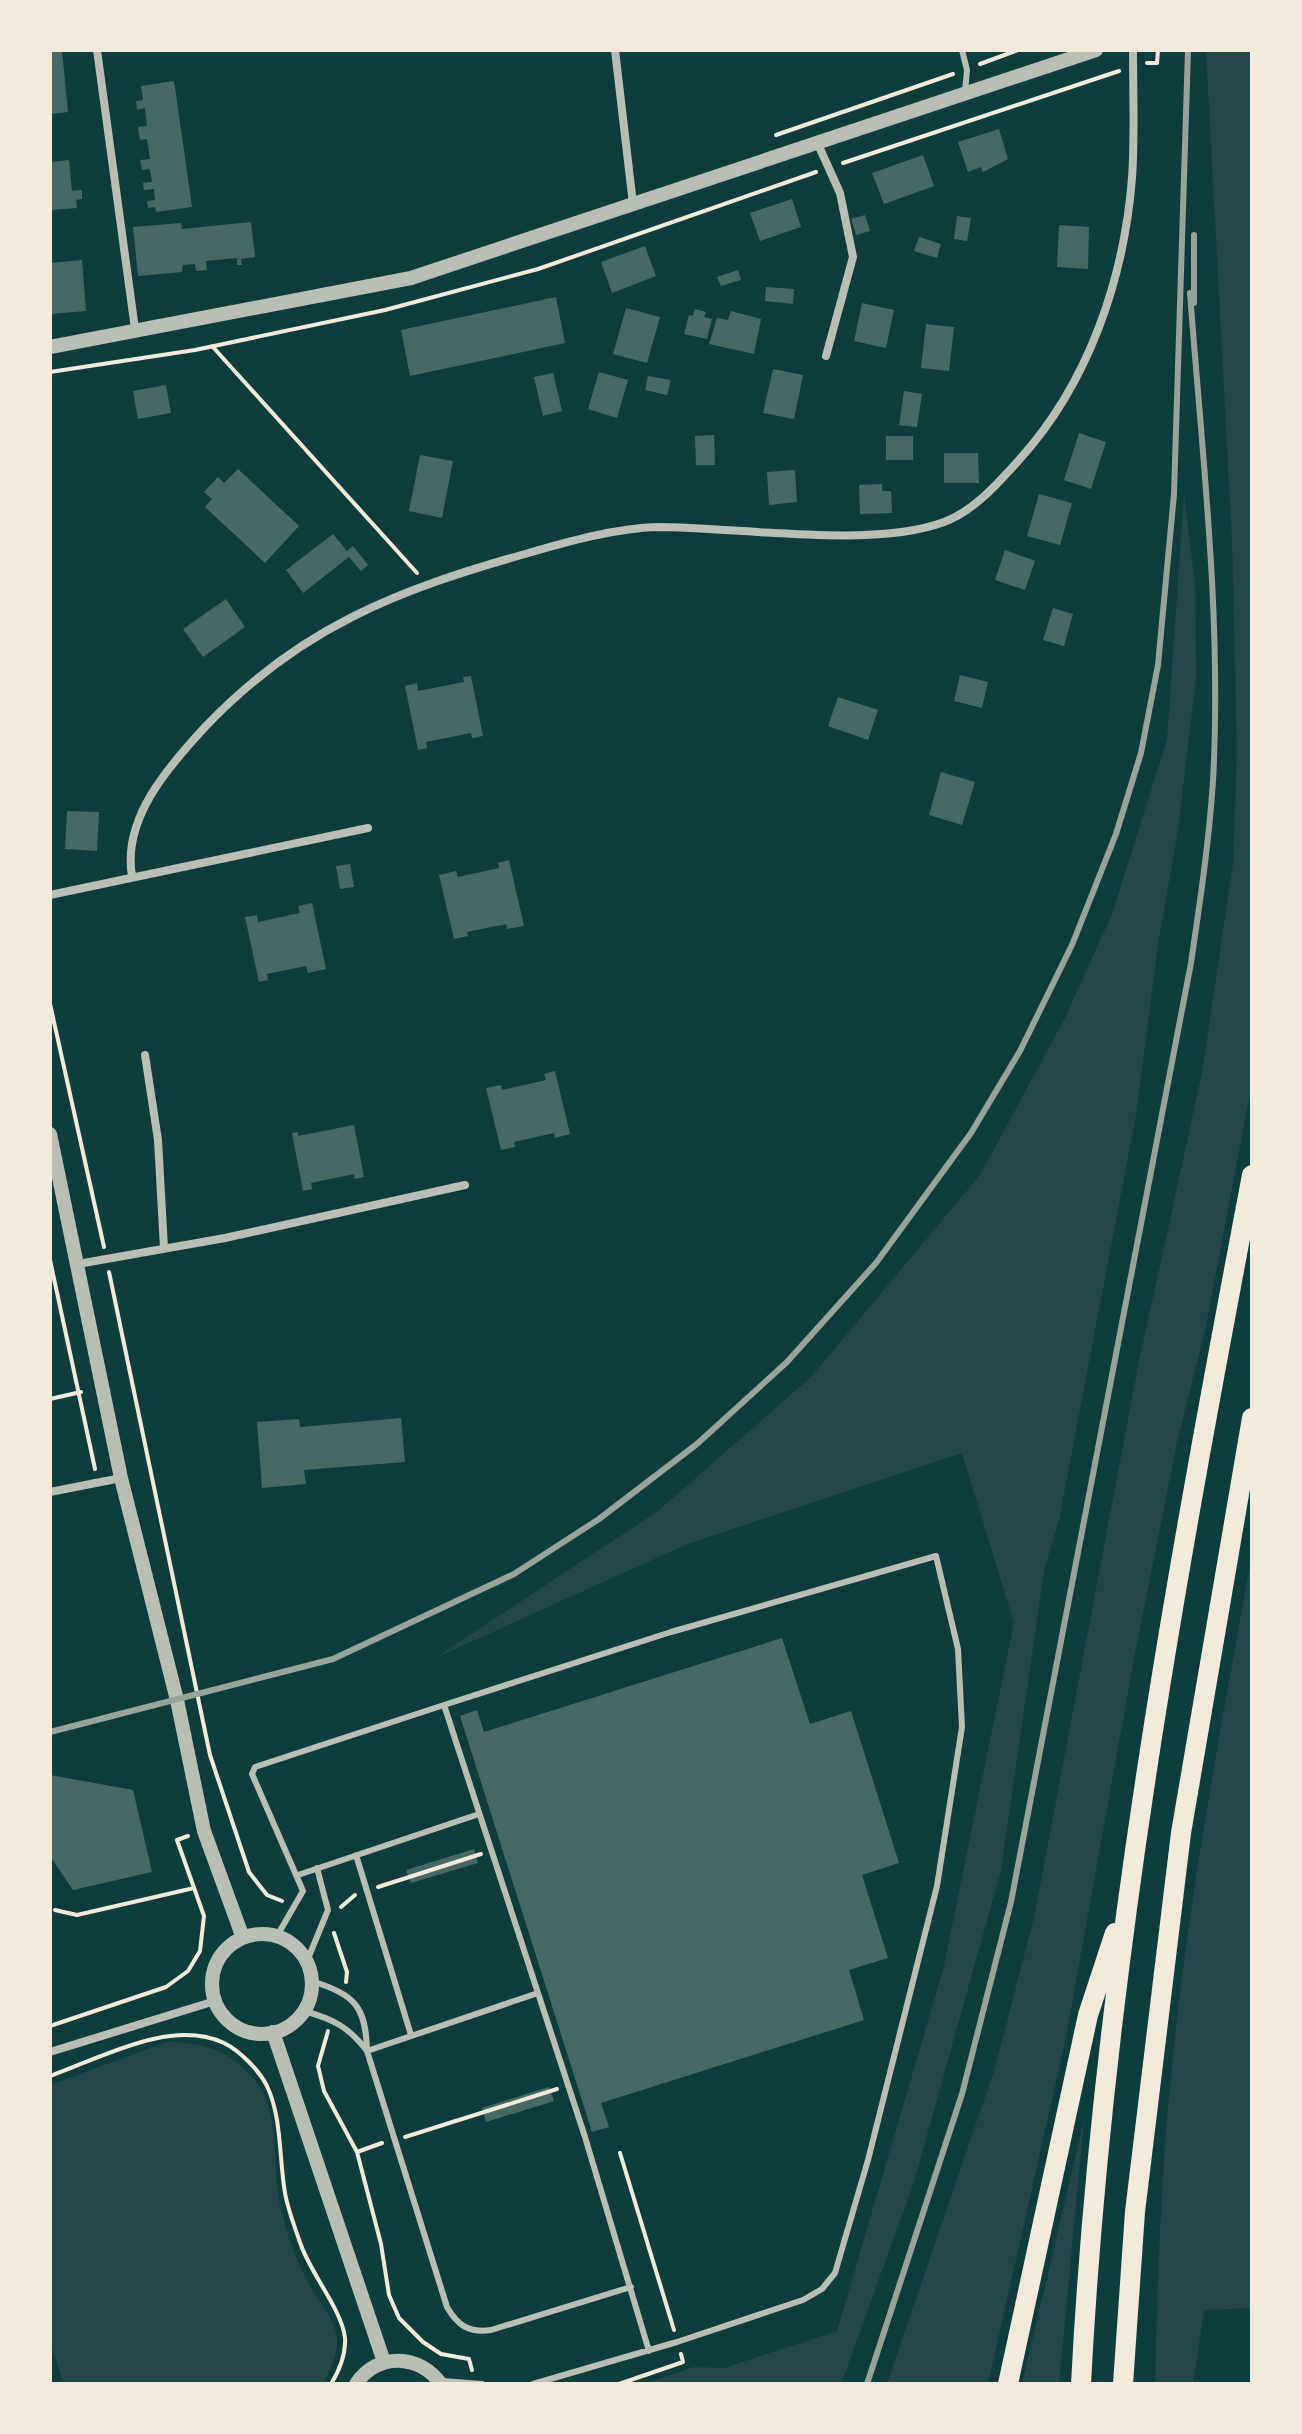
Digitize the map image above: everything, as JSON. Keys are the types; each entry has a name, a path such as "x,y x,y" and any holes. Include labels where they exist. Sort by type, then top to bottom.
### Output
{"highway":[{"path":"1081,2384 1087,2266 1129,1892 1151,1736 1252,1175"},
{"path":"1123,2384 1135,2212 1181,1833 1252,1418"},
{"path":"1008,2384 1088,2015 1129,1892"}],"street":[{"path":"97,50 135,329"},
{"path":"615,50 633,204"},
{"path":"50,347 411,278 1096,50"},
{"path":"132,876 128,853 137,825 166,769 242,688 339,621 427,583 558,545 653,527 871,534 945,522 971,507 1030,448 1057,411 1083,366 1115,283 1126,234 1132,175 1133,50"},
{"path":"817,142 840,193 853,257 826,356"},
{"path":"50,895 368,828"},
{"path":"145,1055 158,1140 164,1248"},
{"path":"50,1134 121,1478 177,1700 204,1831 243,1938"},
{"path":"78,1264 465,1185"},
{"path":"50,1492 121,1478"},
{"path":"277,1936 289,1942 307,1961 312,1981 304,2011 296,2021 273,2032 245,2031 222,2014 215,2001 212,1986 220,1957 243,1938 277,1936"},
{"path":"50,2052 215,2001"},
{"path":"273,2032 384,2362"},
{"path":"356,2384 370,2369 384,2362 415,2362 440,2382"}],"lane":[{"path":"962,50 967,70 965,92"},
{"path":"277,1936 303,1891 261,1798 252,1774 255,1767 671,1632 936,1556 958,1649 960,1741 937,1886 868,2160 835,2273 822,2289 803,2300 649,2351 533,2384"},
{"path":"444,1705 568,2084 649,2351"},
{"path":"298,1875 479,1814"},
{"path":"356,1855 411,2035"},
{"path":"307,1961 328,1910 317,1868"},
{"path":"312,1981 345,1992 367,2024 367,2051 447,2307 455,2320 466,2329 491,2330 631,2287"},
{"path":"367,2051 538,1993"},
{"path":"304,2011 333,2019 351,2030 367,2051"},
{"path":"440,2382 479,2383"}],"path":[{"path":"774,136 1018,50"},
{"path":"212,346 427,583"},
{"path":"50,1004 103,1242"},
{"path":"50,1260 81,1392 97,1482"},
{"path":"110,1276 210,1755 249,1872 267,1895 296,1907"},
{"path":"103,1302 113,1300"},
{"path":"50,1399 81,1392"},
{"path":"50,2026 177,1982 200,1951 204,1916 177,1840"},
{"path":"334,1933 342,1904 367,1891 491,1851"},
{"path":"55,1910 77,1915 194,1888"},
{"path":"323,1924 334,1933 347,1972 345,1992"},
{"path":"333,2019 318,2066 324,2091 357,2152 381,2244 389,2295 399,2318 423,2342 441,2354 469,2359 479,2383"},
{"path":"50,2076 153,2040 181,2035 211,2038 228,2045 246,2060 265,2082 274,2103 285,2196 302,2249 345,2337 343,2358 331,2384"},
{"path":"357,2152 554,2093 568,2084"},
{"path":"619,2384 683,2362 620,2153"}],"shaded area":[{"path":"1206,50 1252,50 1252,1083 1205,1331 1176,1447 1134,1659 1066,2037 988,2384 887,2384 994,2071 1034,1918 1138,1366 1202,1073 1233,863 1237,752 1232,540"},
{"path":"1184,494 1195,584 1196,678 1178,830 1158,945 1136,1115 1059,1520 1044,1571 1001,1870 914,2182 841,2384 644,2384 694,2367 724,2368 837,2331 943,1970 1014,1623 962,1453 690,1543 435,1658 658,1511 811,1377 980,1175 1064,1020 1112,914 1167,740"},
{"path":"1252,1554 1252,2308 1204,2310 1193,2384 1155,2384 1163,2180 1180,1994 1208,1805"},
{"path":"167,2042 194,2044 228,2056 248,2072 265,2097 273,2128 278,2194 286,2228 304,2275 336,2330 336,2350 323,2384 64,2384 50,2342 50,2085"},
{"path":"1084,2120 1059,2384 1022,2384"}],"building":[{"path":"50,50 62,50 68,112 50,114"},
{"path":"174,81 192,207 156,212 155,207 148,208 147,201 155,200 154,189 144,190 143,183 152,182 150,169 142,170 140,160 150,159 147,139 140,140 138,127 147,126 145,108 137,110 136,101 143,100 141,86"},
{"path":"999,129 1008,159 983,172 981,167 968,172 958,142"},
{"path":"923,155 934,186 884,204 872,173"},
{"path":"69,160 72,191 82,190 82,199 76,200 77,208 50,210 50,162"},
{"path":"792,199 801,227 760,241 750,213"},
{"path":"865,215 870,231 856,235 851,219"},
{"path":"957,216 971,218 967,241 954,239"},
{"path":"251,222 255,257 241,259 242,265 237,265 237,258 206,261 207,270 196,271 195,264 183,265 182,272 138,276 133,227 181,223 182,229"},
{"path":"1059,225 1089,227 1088,269 1057,267"},
{"path":"919,237 941,244 937,258 914,251"},
{"path":"645,246 656,276 612,293 601,262"},
{"path":"82,260 86,311 50,314 50,263"},
{"path":"738,270 741,280 721,286 717,277"},
{"path":"766,287 794,289 793,304 765,301"},
{"path":"556,297 565,343 410,376 401,330"},
{"path":"862,303 894,310 886,348 854,341"},
{"path":"626,308 660,317 647,363 613,354"},
{"path":"695,309 706,312 704,317 712,319 707,339 684,334 689,315 693,316"},
{"path":"731,311 761,319 754,354 709,344 717,318 728,320"},
{"path":"926,324 954,327 949,371 921,368"},
{"path":"773,369 803,375 794,419 763,413"},
{"path":"599,372 628,380 617,418 588,409"},
{"path":"553,373 562,411 543,416 534,377"},
{"path":"648,376 671,380 667,395 645,390"},
{"path":"166,385 171,413 138,419 133,391"},
{"path":"904,391 922,394 917,427 899,425"},
{"path":"1079,433 1106,442 1091,489 1064,480"},
{"path":"714,435 715,465 696,465 695,436"},
{"path":"886,436 913,436 913,460 886,460"},
{"path":"944,453 978,453 979,483 944,483"},
{"path":"420,455 453,461 442,518 409,511"},
{"path":"238,469 299,526 265,563 205,507 212,499 204,492 218,477 224,483"},
{"path":"795,470 797,502 769,505 767,472"},
{"path":"882,484 882,491 891,491 892,513 860,514 859,485"},
{"path":"1039,494 1072,503 1060,545 1027,536"},
{"path":"333,534 347,551 353,546 368,565 361,571 349,557 303,593 286,570"},
{"path":"1005,550 1035,561 1025,590 995,580"},
{"path":"226,599 245,627 203,657 183,629"},
{"path":"1053,608 1073,614 1064,646 1043,640"},
{"path":"960,675 988,682 982,708 954,701"},
{"path":"471,676 483,736 472,738 471,733 426,742 427,748 418,750 405,686 417,683 418,691 464,682 463,677"},
{"path":"838,697 878,710 868,740 828,726"},
{"path":"941,772 975,782 962,825 929,815"},
{"path":"67,811 99,812 97,851 65,849"},
{"path":"509,860 524,926 507,929 506,924 467,932 468,936 454,939 439,875 456,871 458,877 499,868 498,863"},
{"path":"350,864 354,887 340,889 336,866"},
{"path":"312,903 326,969 308,973 306,966 267,974 268,980 259,982 245,917 257,915 258,922 300,913 298,906"},
{"path":"555,1071 570,1134 555,1138 554,1133 514,1142 515,1147 501,1150 486,1088 501,1085 502,1090 546,1080 544,1074"},
{"path":"354,1125 364,1177 355,1179 354,1174 311,1183 312,1189 303,1191 292,1133 298,1132 298,1136"},
{"path":"401,1418 405,1462 304,1470 306,1484 262,1488 257,1422 299,1419 300,1427"},
{"path":"782,1638 810,1724 851,1711 899,1863 862,1875 888,1958 849,1970 864,2020 601,2103 609,2127 592,2132 460,1716 477,1710 484,1732"},
{"path":"50,1775 133,1790 152,1872 73,1890 50,1856"},
{"path":"474,1849 478,1863 411,1883 406,1870"},
{"path":"549,2087 554,2101 486,2122 482,2108"}],"railway":[{"path":"50,1732 333,1659 514,1574 599,1519 697,1444 787,1362 876,1263 971,1133 1020,1051 1072,945 1116,834 1141,753 1158,665 1174,494 1188,50"},
{"path":"1194,235 1194,303"},
{"path":"867,2384 962,2094 1011,1902 1191,963 1213,781 1215,659 1190,293"}]}
